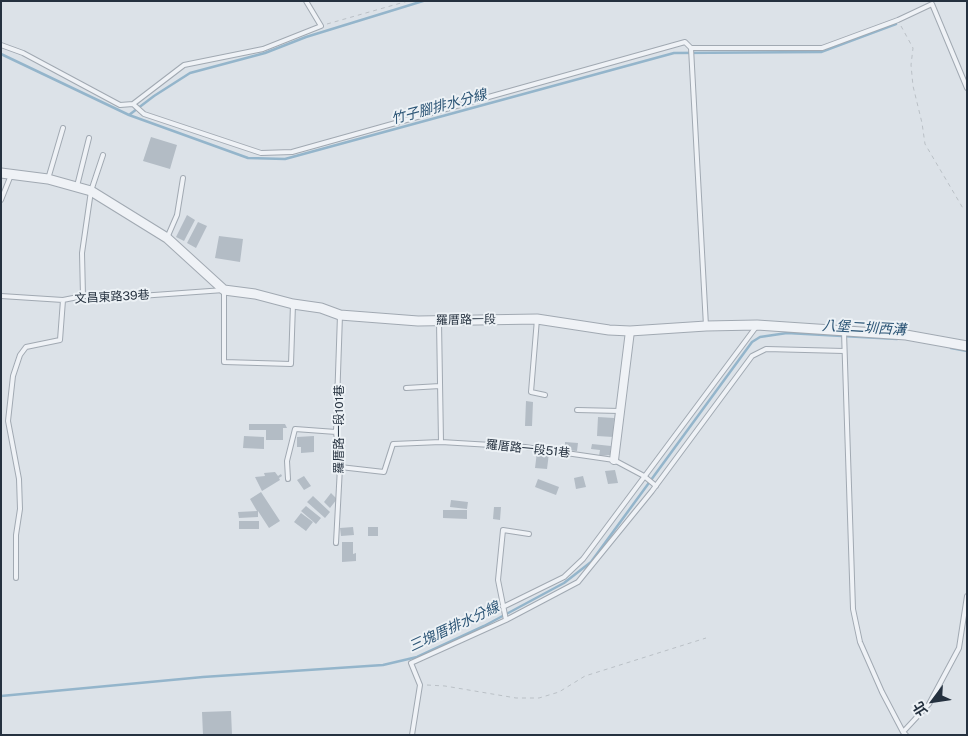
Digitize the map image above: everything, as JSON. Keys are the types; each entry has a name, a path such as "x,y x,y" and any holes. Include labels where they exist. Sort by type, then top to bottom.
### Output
{"street":[{"path":"6,174 48,179 91,191 167,238 224,290"},
{"name":"羅厝路一段","path":"224,290 255,294 340,314 418,321 537,320 630,331 757,325 906,334 967,346"},
{"path":"614,460 630,331"}],"lane":[{"path":"1,45 23,53 120,105 133,104 184,65 263,49 322,26 306,1"},
{"path":"691,48 822,48 898,20 938,1"},
{"path":"932,4 967,88"},
{"path":"133,104 144,114 261,153 292,152 685,42 691,48 706,326"},
{"path":"48,179 63,128"},
{"path":"77,186 89,138"},
{"path":"84,296 82,253 91,191 103,156"},
{"path":"1,200 6,174"},
{"path":"167,238 177,215 184,178"},
{"path":"224,290 224,362 291,364 293,304"},
{"name":"文昌東路39巷","path":"1,296 63,300 84,296 140,296 224,290"},
{"path":"16,578 16,535 20,509 20,479 8,421 13,376 20,355 26,347 60,340 63,300"},
{"name":"羅厝路一段101巷","path":"336,543 340,467 336,432 340,314"},
{"path":"537,320 531,392 545,395"},
{"path":"439,321 441,442"},
{"path":"503,607 564,577 583,559 646,477 757,325"},
{"path":"844,330 853,609 860,642 882,692 904,734 929,704 959,648 967,596"},
{"path":"412,735 420,685 411,663 506,620 578,582 655,485 752,356 766,349 844,351"},
{"path":"406,388 440,386"},
{"path":"577,410 620,411"},
{"path":"288,479 287,461 295,429 336,432"},
{"name":"羅厝路一段51巷","path":"340,467 384,472 393,444 441,442 525,447 614,460 646,477 655,485"},
{"path":"506,620 498,580 503,530 529,534"}],"path":[{"path":"322,26 408,1"},
{"path":"898,20 913,48 911,65 913,86 925,144 964,210"},
{"path":"420,685 445,686 516,698 539,698 559,692 584,676 706,638"}],"building":[{"path":"151,137 177,145 170,169 143,161"},
{"path":"187,215 195,220 184,241 176,237"},
{"path":"198,222 207,226 196,248 187,243"},
{"path":"219,236 243,239 240,262 215,258"},
{"path":"526,401 533,402 532,426 525,426"},
{"path":"598,417 614,418 613,437 597,436"},
{"path":"249,424 285,424 287,428 283,428 283,440 266,440 266,430 249,430"},
{"path":"244,436 264,437 264,449 243,448"},
{"path":"314,436 314,452 301,453 301,447 297,447 297,437"},
{"path":"565,442 578,443 577,451 565,450"},
{"path":"592,444 611,446 610,455 599,456 600,450 591,449"},
{"path":"537,452 549,453 547,469 535,468"},
{"path":"615,470 618,483 608,484 605,471"},
{"path":"275,472 278,476 281,474 280,480 262,491 255,477 265,476 264,473"},
{"path":"304,476 311,486 304,490 297,480"},
{"path":"583,476 586,487 576,489 574,478"},
{"path":"538,479 559,487 556,495 535,487"},
{"path":"261,492 280,521 269,528 258,511 258,517 239,518 238,512 257,511 250,499"},
{"path":"331,493 337,499 330,508 324,502"},
{"path":"313,496 330,512 325,518 307,502"},
{"path":"451,500 468,502 467,509 450,507"},
{"path":"306,506 321,518 316,524 301,511"},
{"path":"494,507 501,507 500,520 493,519"},
{"path":"443,510 467,510 467,519 443,518"},
{"path":"301,513 313,522 306,531 294,522"},
{"path":"239,521 259,521 259,529 239,529"},
{"path":"353,527 354,535 341,536 340,528"},
{"path":"368,527 378,527 378,536 368,536"},
{"path":"342,542 353,542 353,554 356,553 356,561 342,562"},
{"path":"231,711 232,735 203,735 202,712"}],"waterway":[{"path":"129,115 190,73 265,53 306,37 423,1"},
{"name":"竹子腳排水分線","path":"1,54 129,115 248,158 285,159 674,53 821,52 896,24"},
{"name":"三塊厝排水分線","path":"1,696 203,677 383,665 417,657 484,626 564,583 591,562 752,342 760,337 787,333 897,339"},
{"name":"八堡二圳西溝","path":"951,348 967,351"}]}
